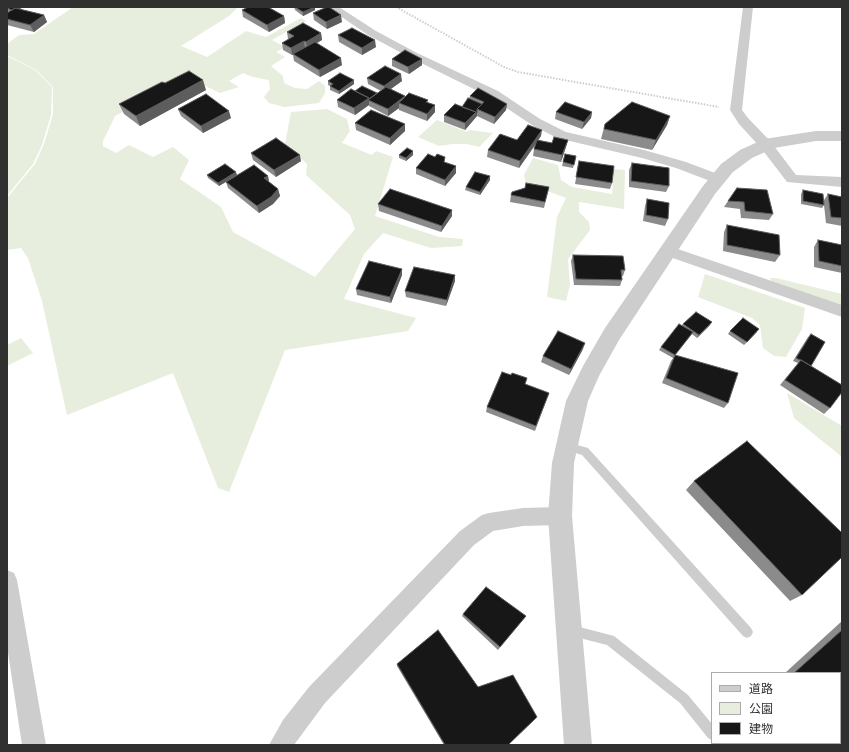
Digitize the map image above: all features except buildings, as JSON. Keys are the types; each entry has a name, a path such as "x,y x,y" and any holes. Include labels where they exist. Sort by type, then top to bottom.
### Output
{"street":[{"path":"332,7 413,55 494,94 536,122 562,134 644,154 681,165 718,179"},
{"path":"748,7 736,110 743,121 766,145 792,179 842,182"},
{"path":"578,745 560,516 563,463 577,401 590,372 612,334 709,190 727,168 746,154 766,145 816,136 842,136"},
{"path":"669,251 842,311"},
{"path":"281,745 291,728 317,695 467,538 489,522 523,517 560,516"},
{"path":"7,580 34,745"}],"lane":[{"path":"566,446 585,450 747,632"},
{"path":"569,631 610,640 684,699 711,733"}],"path":[{"path":"396,7 504,67 518,72 736,110"}],"green space":[{"path":"73,7 238,7 229,16 181,46 207,57 246,31 266,37 301,18 306,21 272,40 285,47 276,52 285,57 271,66 283,76 284,83 295,88 307,89 319,81 325,86 325,93 319,103 284,107 269,103 264,97 270,89 269,80 253,77 243,73 229,81 239,87 220,93 191,79 186,79 115,116 103,141 103,146 116,153 129,145 153,157 173,147 189,160 180,179 221,207 233,232 315,277 355,229 350,215 306,175 307,164 285,144 291,112 327,109 347,119 350,131 342,143 372,155 376,151 393,157 375,216 439,237 463,239 462,246 431,248 383,233 364,254 344,299 416,318 408,331 285,350 229,492 218,488 173,373 67,415 42,301 28,258 21,248 7,250 7,198 35,164 44,144 53,114 53,87 36,70 7,55 7,44 19,35 34,34"},
{"path":"7,56 35,70 52,87 51,115 42,145 33,164 7,196"},
{"path":"437,120 467,132 470,130 493,133 479,147 467,144 439,146 418,137"},
{"path":"533,158 558,165 561,180 572,187 612,194 614,169 625,170 624,209 579,202 579,212 589,222 590,230 568,259 570,285 566,301 547,297 557,217 566,198 526,183 524,175"},
{"path":"705,274 805,308 802,329 786,357 774,356 763,348 760,325 752,318 698,297"},
{"path":"770,278 776,278 842,294 842,306 771,281"},
{"path":"21,338 33,353 7,366 7,345"},
{"path":"787,393 842,426 842,457 794,418"}]}
